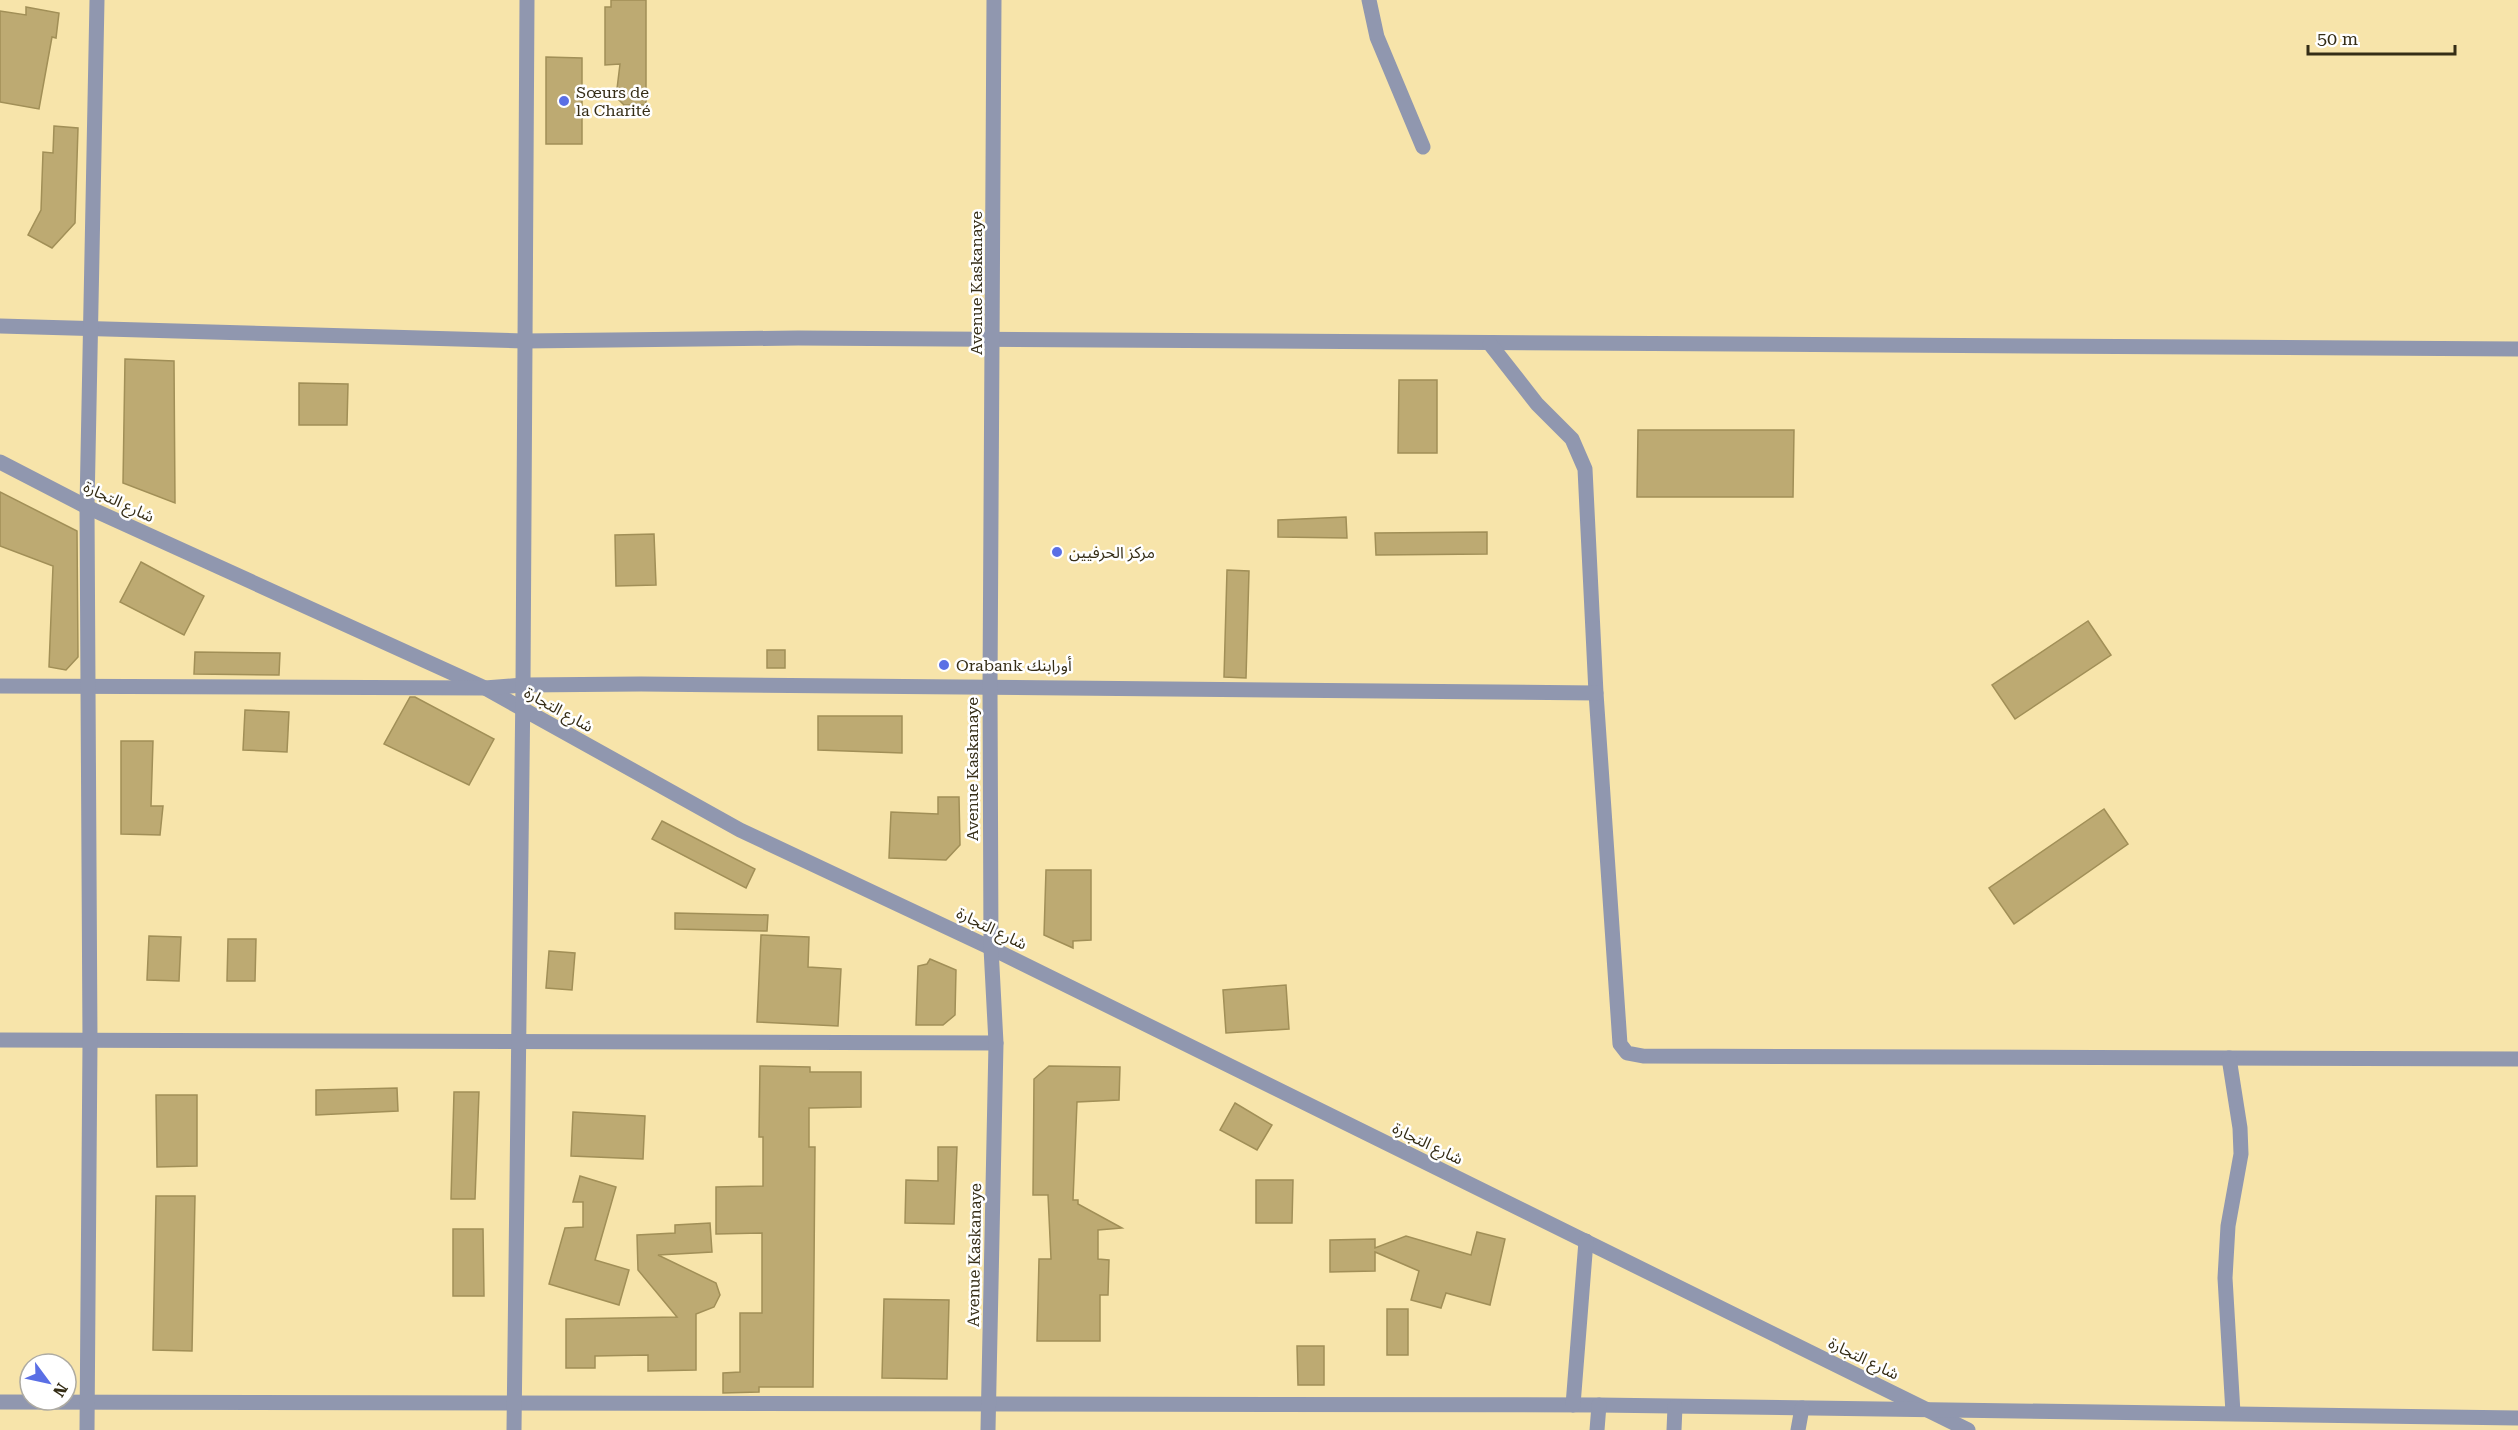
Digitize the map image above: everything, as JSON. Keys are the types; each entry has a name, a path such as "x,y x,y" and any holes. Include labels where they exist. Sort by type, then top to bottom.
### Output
{"street":[{"path":"87,1430 90,1042 87,507 93,328 97,0"},
{"path":"514,1430 523,685 527,0"},
{"name":"Avenue Kaskanaye","path":"988,1430 996,1043 991,948 990,687 994,339 994,0"},
{"path":"1369,0 1377,37 1423,147"},
{"path":"0,326 524,341 798,338 2518,349"},
{"path":"1490,344 1537,404 1572,440 1585,469 1596,693 1620,1044 1627,1053 1643,1056 2518,1059"},
{"name":"شارع التجارة","path":"0,462 87,507 485,688 740,830 991,948 1968,1430"},
{"path":"0,686 990,687 1596,693"},
{"path":"0,1040 996,1043"},
{"path":"2229,1058 2240,1128 2241,1154 2228,1226 2224,1278 2233,1413"},
{"path":"1573,1405 1586,1241"},
{"path":"0,1402 1599,1405 2518,1418"},
{"path":"1597,1430 1599,1405"},
{"path":"1674,1430 1675,1407"},
{"path":"1798,1430 1802,1408"},
{"path":"2484,1430 2495,1418"}],"building":[{"path":"611,0 646,0 646,105 624,105 616,97 620,64 605,65 605,7 611,7"},
{"path":"26,7 59,13 56,38 52,37 39,109 0,102 0,11 26,15"},
{"name":"Sœurs de la Charité","path":"546,57 582,58 582,144 546,144"},
{"path":"54,126 78,128 75,223 52,248 28,235 41,210 43,152 53,153"},
{"path":"125,359 174,361 175,503 123,483"},
{"path":"1399,380 1437,380 1437,453 1398,453"},
{"path":"299,383 348,384 347,425 299,425"},
{"path":"1638,430 1794,430 1793,497 1637,497"},
{"path":"0,492 77,531 78,657 66,670 49,667 53,566 0,546"},
{"path":"1346,517 1347,538 1278,537 1278,520"},
{"path":"1487,532 1487,554 1376,555 1375,533"},
{"path":"654,534 656,585 616,586 615,535"},
{"path":"141,562 204,596 184,635 120,602"},
{"path":"1227,570 1249,571 1246,678 1224,677"},
{"path":"2088,621 2111,655 2015,719 1992,685"},
{"path":"767,650 785,650 785,668 767,668"},
{"path":"195,652 280,653 279,675 194,674"},
{"path":"410,697 415,697 494,739 469,785 384,744"},
{"path":"245,710 289,712 287,752 243,750"},
{"path":"818,716 902,716 902,753 818,750"},
{"path":"121,741 153,741 151,806 163,806 160,835 121,834"},
{"path":"938,797 959,797 960,845 946,860 889,858 891,812 938,814"},
{"path":"2104,809 2128,844 2014,924 1989,888"},
{"path":"662,821 755,869 746,888 652,839"},
{"path":"1046,870 1091,870 1091,940 1073,941 1073,948 1044,935"},
{"path":"675,913 768,915 767,931 675,929"},
{"path":"761,935 809,937 808,967 841,969 838,1026 757,1022"},
{"path":"149,936 181,937 179,981 147,980"},
{"path":"228,939 256,939 255,981 227,981"},
{"path":"549,951 575,953 572,990 546,988"},
{"path":"930,959 956,970 955,1015 943,1025 916,1025 918,966 927,964"},
{"path":"1286,985 1289,1029 1226,1033 1223,990"},
{"path":"760,1066 810,1067 810,1072 861,1072 861,1107 809,1108 809,1147 815,1147 813,1387 759,1387 759,1392 723,1393 723,1373 740,1372 740,1313 762,1313 762,1233 716,1234 716,1187 763,1186 763,1137 759,1137"},
{"path":"1049,1066 1120,1067 1119,1100 1077,1102 1073,1200 1078,1200 1078,1204 1122,1228 1098,1230 1098,1259 1109,1260 1108,1295 1100,1295 1100,1341 1037,1341 1039,1259 1051,1259 1048,1195 1033,1195 1034,1079"},
{"path":"397,1088 398,1111 316,1115 316,1090"},
{"path":"454,1092 479,1092 475,1199 451,1199"},
{"path":"156,1095 197,1095 197,1166 157,1167"},
{"path":"1235,1103 1272,1125 1257,1150 1220,1130"},
{"path":"573,1112 645,1116 643,1159 571,1156"},
{"path":"938,1147 957,1147 954,1224 905,1223 906,1180 938,1181"},
{"path":"580,1176 616,1187 595,1260 629,1270 619,1305 549,1284 565,1228 583,1227 583,1202 573,1202"},
{"path":"1256,1180 1293,1180 1292,1223 1256,1223"},
{"path":"156,1196 195,1196 192,1351 153,1350"},
{"path":"710,1223 712,1252 658,1255 716,1283 720,1295 714,1307 696,1314 696,1370 648,1371 648,1355 595,1356 595,1368 566,1368 566,1319 677,1317 638,1270 637,1235 675,1233 675,1225"},
{"path":"453,1229 483,1229 484,1296 453,1296"},
{"path":"1477,1232 1505,1239 1490,1305 1446,1293 1441,1308 1411,1300 1419,1271 1375,1252 1375,1271 1330,1272 1330,1240 1375,1239 1375,1248 1406,1236 1471,1255"},
{"path":"884,1299 949,1300 947,1379 882,1378"},
{"path":"1387,1309 1408,1309 1408,1355 1387,1355"},
{"path":"1297,1346 1324,1346 1324,1385 1298,1385"}],"place":[{"name":"Sœurs de la Charité","path":"564,101"},
{"name":"مركز الحرفيين","path":"1057,552"},
{"name":"Orabank أورابنك","path":"944,665"}]}
